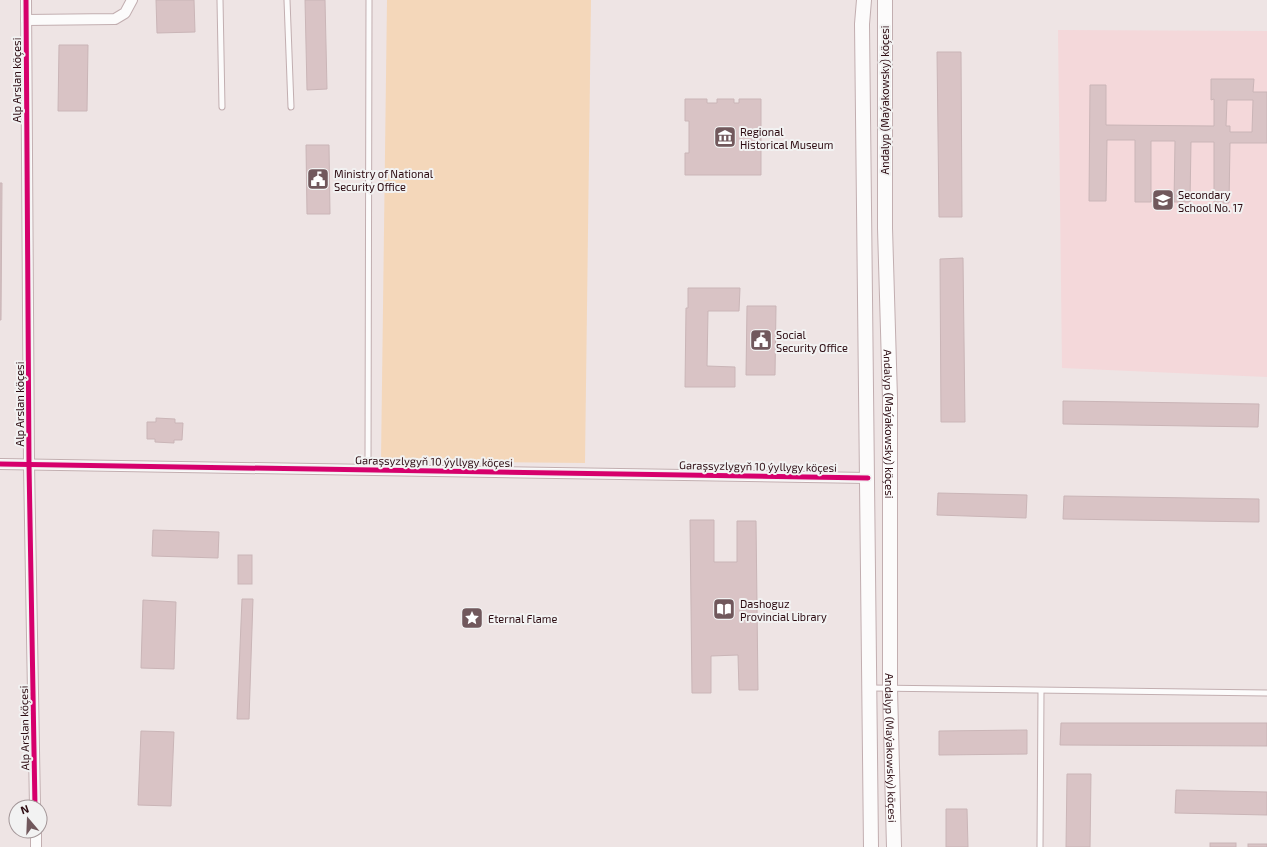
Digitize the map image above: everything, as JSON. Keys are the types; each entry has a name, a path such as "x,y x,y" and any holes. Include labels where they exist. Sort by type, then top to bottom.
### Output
{"main road":[{"name":"Andalyp (Maýakowsky) köçesi","path":"864,0 862,24 871,847"},
{"name":"Andalyp (Maýakowsky) köçesi","path":"885,0 885,228 890,399 890,689 894,847"}],"street":[{"name":"Alp Arslan köçesi","path":"26,0 29,464 35,799"},
{"path":"26,20 115,19 125,13 132,0"},
{"name":"Garaşsyzlygyň 10 ýyllygy köçesi","path":"0,464 868,478"}],"lane":[{"path":"220,0 222,107"},
{"path":"287,0 291,107"},
{"path":"368,470 369,0"},
{"path":"870,688 1267,693"},
{"path":"1040,847 1042,691"}],"shaded area":[{"path":"387,0 591,0 585,463 381,461"},
{"name":"Secondary School No. 17","path":"1058,30 1267,31 1267,377 1062,368"}],"building":[{"path":"156,0 194,0 195,32 157,33"},
{"path":"305,0 325,0 327,89 307,90"},
{"path":"59,45 88,45 87,111 58,111"},
{"path":"937,52 961,52 962,217 939,217"},
{"path":"1211,79 1254,79 1253,92 1267,92 1267,143 1230,143 1229,203 1214,203 1214,142 1191,142 1190,202 1174,202 1175,141 1151,141 1151,202 1135,202 1135,140 1107,140 1106,201 1089,201 1090,85 1106,85 1106,125 1214,126 1214,99 1211,100","holes":["1227,100 1253,100 1252,132 1230,132 1230,126 1226,126"]},
{"name":"Regional Historical Museum","path":"685,99 707,99 707,103 717,103 717,99 734,99 734,103 739,103 739,99 761,99 761,175 685,175 685,153 689,153 689,121 685,121"},
{"name":"Ministry of National Security Office","path":"306,145 329,145 330,214 307,214"},
{"path":"0,183 2,183 1,320 0,320"},
{"path":"963,258 965,422 941,422 940,259"},
{"path":"688,288 740,288 739,311 708,311 707,366 735,367 735,387 685,387 686,308 688,308"},
{"name":"Social Security Office","path":"747,306 776,306 775,375 746,375"},
{"path":"1063,401 1259,404 1258,427 1063,424"},
{"path":"156,418 175,419 175,423 183,423 182,440 174,440 174,443 155,442 155,439 147,439 147,422 156,422"},
{"path":"938,493 1027,495 1026,518 937,515"},
{"path":"1064,496 1259,499 1259,522 1063,519"},
{"name":"Dashoguz Provincial Library","path":"690,520 714,520 714,562 737,562 737,521 756,521 758,690 739,690 738,655 711,656 711,693 692,693"},
{"path":"153,530 219,532 218,558 152,556"},
{"path":"238,555 252,555 252,584 238,584"},
{"path":"242,599 253,599 249,719 237,719"},
{"path":"143,600 176,602 174,669 141,668"},
{"path":"1061,723 1267,723 1267,746 1060,745"},
{"path":"1027,730 1027,754 939,755 939,731"},
{"path":"141,731 174,732 171,806 138,805"},
{"path":"1067,774 1091,774 1090,847 1066,847"},
{"path":"1176,790 1267,792 1267,815 1175,813"},
{"path":"946,809 967,809 968,847 946,847"},
{"path":"1210,843 1236,843 1236,847 1210,847"},
{"path":"1248,844 1267,844 1267,847 1248,847"}],"cycle path":[{"path":"26,0 29,464 35,799"},
{"path":"0,464 868,478"}],"place":[{"name":"Regional Historical Museum","path":"725,137"},
{"name":"Ministry of National Security Office","path":"318,179"},
{"name":"Secondary School No. 17","path":"1163,200"},
{"name":"Social Security Office","path":"761,340"},
{"name":"Dashoguz Provincial Library","path":"724,609"},
{"name":"Eternal Flame","path":"472,618"}]}
